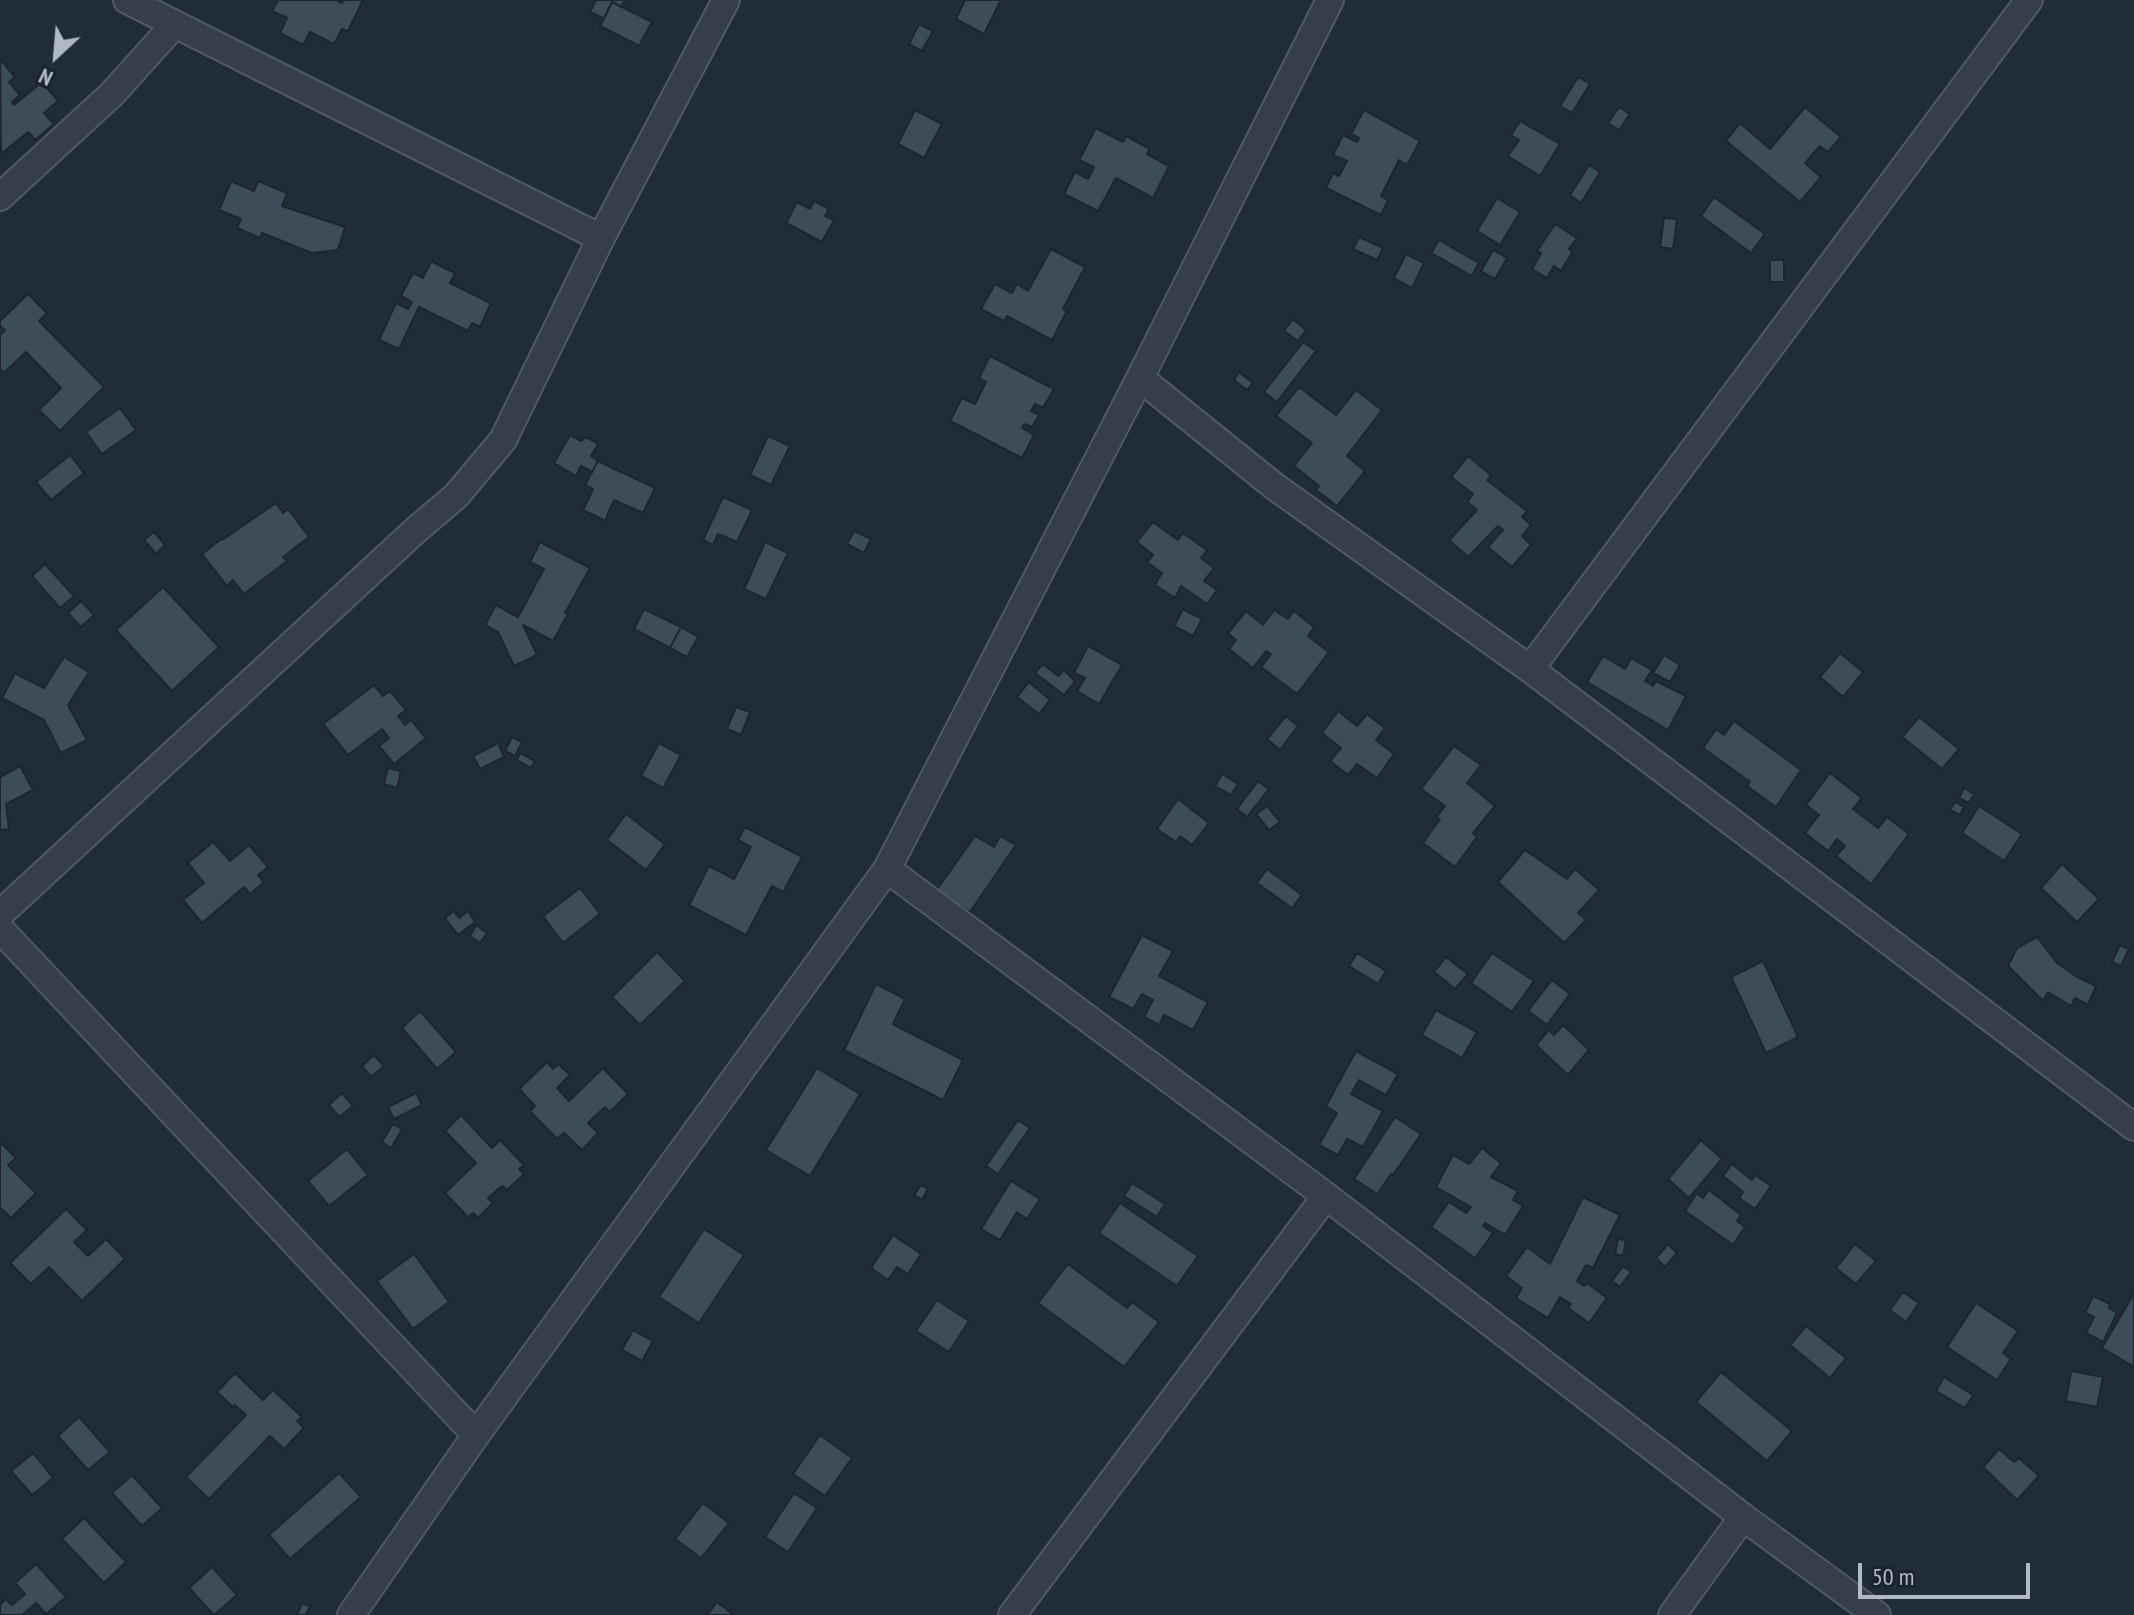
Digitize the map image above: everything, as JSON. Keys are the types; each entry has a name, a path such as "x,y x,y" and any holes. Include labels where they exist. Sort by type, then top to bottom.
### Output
{"street":[{"path":"127,0 601,238"},
{"path":"0,914 456,496 503,440 601,238 726,0"},
{"path":"1530,669 2029,0"},
{"path":"351,1615 476,1435 887,869 1140,378 1325,2"},
{"path":"0,197 112,94 175,24"},
{"path":"1140,378 1274,486 1530,669 2134,1127"},
{"path":"887,869 1326,1196 1743,1517 1877,1615"},
{"path":"0,929 476,1435"},
{"path":"1012,1615 1326,1196"},
{"path":"1672,1615 1743,1517"}],"building":[{"path":"278,0 336,0 342,3 343,0 363,0 348,31 342,29 334,44 310,32 303,45 280,33 287,18 272,11"},
{"path":"596,0 625,0 621,7 612,2 604,19 590,12"},
{"path":"965,0 1001,0 984,34 956,19"},
{"path":"612,2 652,22 639,46 600,26"},
{"path":"919,24 933,31 922,51 909,44"},
{"path":"0,59 15,77 9,82 20,95 12,102 14,105 42,82 58,101 44,113 54,124 35,140 28,132 1,154"},
{"path":"1578,77 1590,84 1572,113 1560,106"},
{"path":"1619,107 1630,114 1619,130 1608,123"},
{"path":"1805,107 1841,137 1828,152 1820,146 1805,163 1821,177 1800,202 1726,141 1740,123 1770,149"},
{"path":"915,110 942,124 924,158 898,144"},
{"path":"1364,110 1420,141 1407,165 1399,160 1381,196 1388,200 1381,215 1326,188 1333,173 1339,176 1347,161 1333,155 1343,135 1357,142 1359,138 1351,134"},
{"path":"1520,121 1560,144 1540,176 1508,156 1519,140 1511,135"},
{"path":"1096,128 1123,142 1126,136 1150,149 1147,154 1169,166 1153,198 1116,178 1098,211 1064,194 1075,172 1088,179 1094,167 1079,160"},
{"path":"1589,165 1600,172 1581,203 1570,195"},
{"path":"231,181 254,191 258,181 287,193 282,206 345,227 338,250 312,253 262,233 260,238 237,228 241,219 219,210"},
{"path":"1714,197 1765,234 1751,253 1701,216"},
{"path":"1497,198 1520,212 1500,245 1477,231"},
{"path":"814,201 829,209 825,216 834,220 822,242 786,223 797,202 810,209"},
{"path":"1664,218 1677,219 1673,249 1660,247"},
{"path":"1555,224 1577,238 1561,271 1554,266 1547,278 1532,269 1541,253 1537,251"},
{"path":"1359,237 1383,248 1377,260 1353,249"},
{"path":"1439,240 1479,263 1472,276 1431,253"},
{"path":"1051,249 1085,267 1063,309 1067,311 1052,340 1007,316 1004,321 981,309 995,284 1012,293 1017,284 1028,291"},
{"path":"1493,250 1507,258 1495,279 1481,271"},
{"path":"1406,254 1424,263 1412,288 1394,278"},
{"path":"1770,260 1784,260 1784,282 1770,282"},
{"path":"431,261 455,273 450,283 491,303 480,327 472,323 468,331 419,307 399,349 379,340 396,303 408,309 412,302 401,296 413,273 423,278"},
{"path":"28,294 47,313 39,321 104,387 60,431 39,410 61,388 26,352 4,373 0,369 0,335 5,330 0,326 0,321"},
{"path":"1293,319 1306,330 1298,341 1284,331"},
{"path":"1303,342 1316,351 1277,402 1264,392"},
{"path":"990,356 1054,389 1043,408 1035,404 1031,411 1039,415 1032,427 1024,424 1022,428 1034,435 1022,458 950,421 962,398 975,404 986,382 979,378"},
{"path":"1239,372 1253,383 1247,390 1234,380"},
{"path":"1299,387 1336,415 1356,390 1382,410 1347,456 1365,471 1337,506 1316,490 1319,486 1294,466 1312,443 1276,416"},
{"path":"120,408 136,430 102,454 86,432"},
{"path":"570,435 581,441 586,437 598,444 591,456 598,461 592,472 581,466 576,476 554,463"},
{"path":"768,436 790,446 771,485 750,475"},
{"path":"70,455 84,473 51,500 36,482"},
{"path":"1468,456 1491,475 1487,480 1527,511 1522,517 1531,525 1522,536 1531,545 1512,567 1488,547 1503,530 1498,526 1468,557 1449,540 1477,510 1467,502 1473,494 1451,477"},
{"path":"598,461 655,488 643,513 614,500 605,521 583,510 593,489 585,485"},
{"path":"723,497 752,510 737,542 718,534 713,545 703,540"},
{"path":"276,503 283,513 288,509 309,537 283,557 287,561 244,594 233,580 227,586 202,554"},
{"path":"1153,522 1178,540 1183,533 1207,550 1201,558 1214,568 1204,581 1217,590 1207,604 1181,586 1175,598 1155,585 1162,573 1147,562 1153,555 1137,542"},
{"path":"854,531 871,539 864,553 847,544"},
{"path":"154,532 165,545 156,554 144,540"},
{"path":"540,542 590,568 553,641 523,625 537,655 514,666 498,632 485,625 496,605 518,617 544,569 530,562"},
{"path":"765,542 788,553 766,599 744,589"},
{"path":"45,564 74,596 60,608 32,576"},
{"path":"163,587 219,647 172,691 116,630"},
{"path":"81,601 94,615 81,627 68,613"},
{"path":"644,609 681,627 670,648 634,629"},
{"path":"1183,609 1202,619 1193,636 1174,626"},
{"path":"1274,610 1288,619 1294,611 1314,627 1308,636 1329,652 1297,694 1261,667 1271,654 1266,651 1253,668 1229,649 1236,640 1228,633 1246,611 1263,625"},
{"path":"681,627 698,637 687,657 670,648"},
{"path":"1088,646 1122,665 1099,704 1077,691 1085,678 1074,673"},
{"path":"1840,653 1863,672 1843,697 1820,677"},
{"path":"1664,655 1680,665 1670,682 1653,673"},
{"path":"1603,656 1625,669 1631,658 1652,670 1645,681 1653,686 1656,681 1686,696 1668,730 1587,682"},
{"path":"64,657 89,672 68,705 87,740 61,753 44,720 2,698 15,673 44,688"},
{"path":"1043,664 1058,676 1064,670 1075,681 1064,695 1035,673"},
{"path":"1029,682 1050,700 1039,714 1017,697"},
{"path":"374,685 383,696 390,691 406,710 398,716 405,725 411,720 426,738 394,764 379,746 389,738 382,729 348,755 323,724"},
{"path":"736,707 750,712 741,735 727,729"},
{"path":"1338,711 1357,726 1367,714 1385,728 1376,740 1394,754 1377,778 1357,764 1348,775 1330,761 1341,748 1322,733"},
{"path":"1286,716 1298,726 1280,750 1267,739"},
{"path":"1919,717 1959,749 1942,769 1902,737"},
{"path":"1734,721 1801,770 1776,807 1747,786 1750,782 1703,748 1716,729 1724,735"},
{"path":"512,737 522,742 515,756 505,751"},
{"path":"498,743 504,757 480,769 473,756"},
{"path":"659,743 681,755 663,788 641,776"},
{"path":"1454,746 1481,765 1467,783 1495,806 1473,833 1477,837 1455,867 1423,843 1445,806 1421,789"},
{"path":"520,753 535,761 531,768 517,760"},
{"path":"20,766 33,790 6,804 9,829 0,830 0,777"},
{"path":"388,768 401,771 397,788 384,784"},
{"path":"1830,773 1862,798 1853,809 1878,828 1887,817 1909,834 1871,884 1836,856 1845,846 1837,839 1828,851 1805,833 1819,815 1806,805"},
{"path":"1222,774 1238,784 1231,795 1215,786"},
{"path":"1258,781 1269,789 1247,817 1237,809"},
{"path":"1964,788 1974,794 1969,803 1959,798"},
{"path":"1178,799 1209,823 1192,845 1180,836 1176,842 1157,829"},
{"path":"1955,802 1964,807 1960,815 1950,810"},
{"path":"1267,806 1280,822 1269,830 1256,814"},
{"path":"1979,806 2022,834 2004,861 1962,833"},
{"path":"626,814 665,844 646,870 607,840"},
{"path":"745,827 802,857 783,892 772,886 746,935 689,905 709,866 734,879 751,847 738,840"},
{"path":"975,836 994,847 1000,836 1016,845 970,912 935,892"},
{"path":"213,842 230,861 249,845 268,867 258,875 264,882 250,894 244,887 202,923 183,900 204,883 188,863"},
{"path":"1525,850 1567,879 1575,869 1599,890 1578,913 1586,920 1564,943 1498,882"},
{"path":"2062,864 2099,899 2077,922 2041,888"},
{"path":"1267,869 1302,895 1292,908 1257,883"},
{"path":"580,888 600,914 563,943 543,916"},
{"path":"454,911 459,918 468,911 475,922 458,935 445,918"},
{"path":"476,925 487,933 480,943 470,936"},
{"path":"1142,935 1173,951 1159,976 1208,1002 1193,1030 1164,1015 1159,1025 1144,1017 1153,1000 1142,994 1133,1009 1109,997"},
{"path":"2037,937 2057,963 2096,986 2088,1005 2075,998 2071,1006 2048,992 2043,1001 2008,966 2017,948"},
{"path":"2120,945 2129,949 2121,966 2112,962"},
{"path":"657,952 685,981 640,1025 612,997"},
{"path":"1357,953 1386,971 1378,984 1349,966"},
{"path":"1492,953 1534,981 1512,1012 1471,983"},
{"path":"1446,957 1468,974 1455,989 1434,972"},
{"path":"1763,961 1798,1037 1766,1053 1731,977"},
{"path":"1552,980 1570,994 1547,1025 1528,1011"},
{"path":"876,984 905,999 893,1024 963,1060 943,1100 844,1050"},
{"path":"1436,1010 1477,1032 1462,1058 1422,1035"},
{"path":"420,1011 456,1052 437,1069 402,1028"},
{"path":"1563,1025 1589,1050 1568,1075 1536,1045 1549,1030 1554,1035"},
{"path":"1356,1051 1398,1074 1386,1095 1359,1080 1351,1094 1383,1111 1363,1147 1347,1139 1338,1155 1319,1145 1337,1113 1326,1106"},
{"path":"374,1055 384,1066 371,1077 362,1066"},
{"path":"547,1062 553,1069 558,1064 570,1075 557,1088 569,1101 603,1068 628,1094 610,1112 605,1107 588,1123 598,1133 582,1150 564,1133 557,1139 530,1111 535,1106 519,1089"},
{"path":"817,1068 860,1094 810,1176 766,1150"},
{"path":"342,1093 353,1106 339,1117 329,1105"},
{"path":"416,1093 422,1105 394,1119 388,1107"},
{"path":"461,1115 492,1148 500,1140 524,1165 519,1169 524,1174 507,1190 502,1186 488,1198 493,1203 478,1218 473,1213 468,1217 445,1193 476,1163 445,1131"},
{"path":"1395,1117 1421,1134 1377,1194 1354,1179"},
{"path":"1018,1120 1030,1128 998,1174 986,1166"},
{"path":"393,1124 402,1129 391,1148 382,1142"},
{"path":"1701,1140 1722,1159 1689,1198 1668,1179"},
{"path":"0,1142 16,1158 8,1165 36,1193 11,1218 0,1207"},
{"path":"1482,1148 1501,1163 1491,1177 1518,1191 1513,1200 1523,1206 1505,1235 1485,1223 1483,1226 1493,1233 1475,1258 1431,1227 1449,1202 1466,1213 1471,1207 1436,1187 1453,1155 1469,1164"},
{"path":"347,1149 368,1175 329,1206 308,1181"},
{"path":"1732,1164 1752,1180 1755,1175 1771,1186 1755,1209 1739,1198 1743,1192 1723,1176"},
{"path":"1011,1181 1040,1199 1027,1219 1017,1212 1000,1240 981,1229"},
{"path":"1132,1183 1165,1204 1157,1217 1124,1196"},
{"path":"921,1185 928,1189 922,1200 914,1195"},
{"path":"1709,1190 1741,1215 1737,1221 1745,1227 1733,1245 1685,1211 1697,1193 1703,1198"},
{"path":"1583,1197 1620,1215 1593,1268 1586,1265 1577,1281 1584,1286 1587,1283 1607,1298 1589,1323 1568,1308 1571,1304 1560,1297 1548,1318 1516,1298 1522,1288 1506,1276 1527,1247 1550,1264"},
{"path":"1120,1203 1198,1256 1177,1286 1099,1233"},
{"path":"66,1209 87,1230 74,1242 88,1256 106,1239 125,1259 82,1301 49,1267 31,1284 10,1263"},
{"path":"704,1229 744,1255 699,1323 659,1297"},
{"path":"893,1235 921,1254 908,1274 897,1267 888,1280 871,1268"},
{"path":"1618,1239 1626,1240 1623,1256 1615,1254"},
{"path":"1668,1244 1677,1253 1665,1267 1656,1258"},
{"path":"1855,1244 1876,1261 1856,1284 1836,1268"},
{"path":"414,1254 449,1302 413,1329 377,1281"},
{"path":"1068,1264 1127,1308 1132,1302 1159,1322 1124,1367 1038,1303"},
{"path":"1623,1266 1631,1272 1620,1287 1612,1281"},
{"path":"1903,1292 1919,1303 1906,1322 1890,1310"},
{"path":"2093,1296 2110,1304 2109,1308 2117,1313 2103,1342 2086,1333 2094,1317 2085,1313"},
{"path":"2134,1296 2134,1367 2102,1348"},
{"path":"937,1300 969,1321 949,1352 916,1331"},
{"path":"1976,1303 2018,1331 2003,1353 2011,1359 1997,1380 1947,1347"},
{"path":"1806,1326 1846,1358 1830,1378 1790,1345"},
{"path":"633,1330 653,1341 642,1361 622,1350"},
{"path":"2071,1371 2103,1377 2097,1407 2066,1401"},
{"path":"1721,1372 1792,1431 1767,1461 1696,1402"},
{"path":"235,1373 263,1400 273,1390 302,1417 297,1421 304,1428 284,1449 270,1436 209,1499 186,1477 246,1415 217,1392"},
{"path":"1944,1377 1973,1395 1965,1408 1936,1391"},
{"path":"79,1417 110,1452 88,1470 58,1436"},
{"path":"820,1435 852,1458 825,1496 793,1474"},
{"path":"1999,1449 2014,1462 2019,1458 2039,1476 2017,1500 1983,1467"},
{"path":"33,1453 53,1478 32,1495 11,1471"},
{"path":"339,1473 361,1497 290,1559 269,1535"},
{"path":"132,1475 162,1508 142,1526 112,1493"},
{"path":"794,1493 817,1508 788,1552 765,1537"},
{"path":"703,1503 729,1523 701,1558 675,1539"},
{"path":"84,1518 126,1562 104,1583 62,1539"},
{"path":"36,1564 66,1597 46,1614 36,1603 22,1615 0,1615 0,1605 6,1599 12,1605 25,1594 15,1583"},
{"path":"212,1567 237,1595 214,1615 189,1588"},
{"path":"717,1602 734,1615 707,1615"},
{"path":"302,1603 310,1606 306,1615 297,1615"}]}
